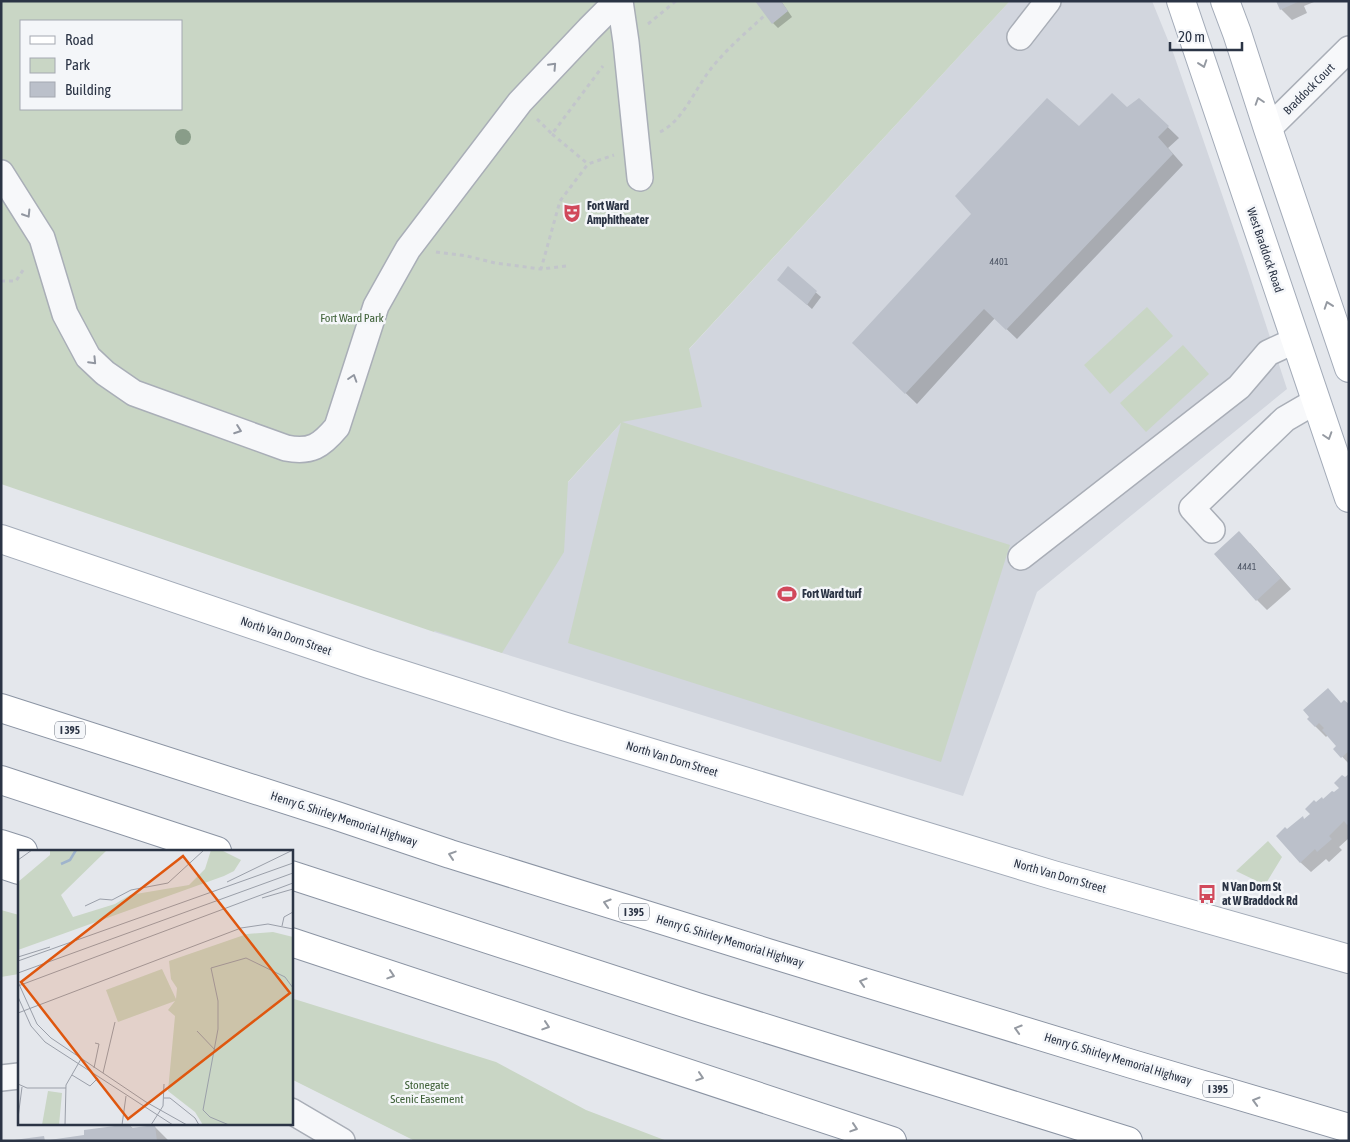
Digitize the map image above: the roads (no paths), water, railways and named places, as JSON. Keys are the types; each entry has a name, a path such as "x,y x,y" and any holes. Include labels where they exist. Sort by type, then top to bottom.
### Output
{"main road":[{"name":"West Braddock Road","path":"1181,1 1349,498"},
{"path":"1225,1 1268,130 1343,329 1349,368"},
{"name":"North Van Dorn Street","path":"1,540 369,664 573,728 1053,875 1349,959"},
{"path":"1,698 138,752"},
{"name":"Henry G. Shirley Memorial Highway","path":"1,708 450,854 730,942 1349,1128"},
{"path":"1,780 215,850"},
{"path":"1,844 19,850"},
{"path":"1,864 18,870"},
{"path":"292,875 688,1004 1128,1141"},
{"path":"292,942 892,1141"},
{"path":"292,946 345,960"}],"street":[{"path":"618,1 626,42 640,178"},
{"path":"1,173 42,238 65,314 88,356 105,373 134,393 286,448 301,451 313,448 326,440 336,427 376,306 408,249 520,102 618,1"},
{"path":"1020,37 1048,1"},
{"name":"Braddock Court","path":"1268,130 1349,48"},
{"path":"1020,557 1239,387 1268,353 1296,340"},
{"path":"1212,530 1192,508 1285,419 1316,401"},
{"path":"1,1078 18,1076"},
{"path":"292,1112 342,1141"}],"place":[{"name":"Fort Ward Amphitheater","path":"572,213"},
{"name":"Fort Ward turf","path":"787,594"},
{"name":"N Van Dorn St at W Braddock Rd","path":"1207,894"}],"park label":[{"name":"Fort Ward Park","path":"352,318"},
{"name":"Stonegate Scenic Easement","path":"427,1092"}]}
